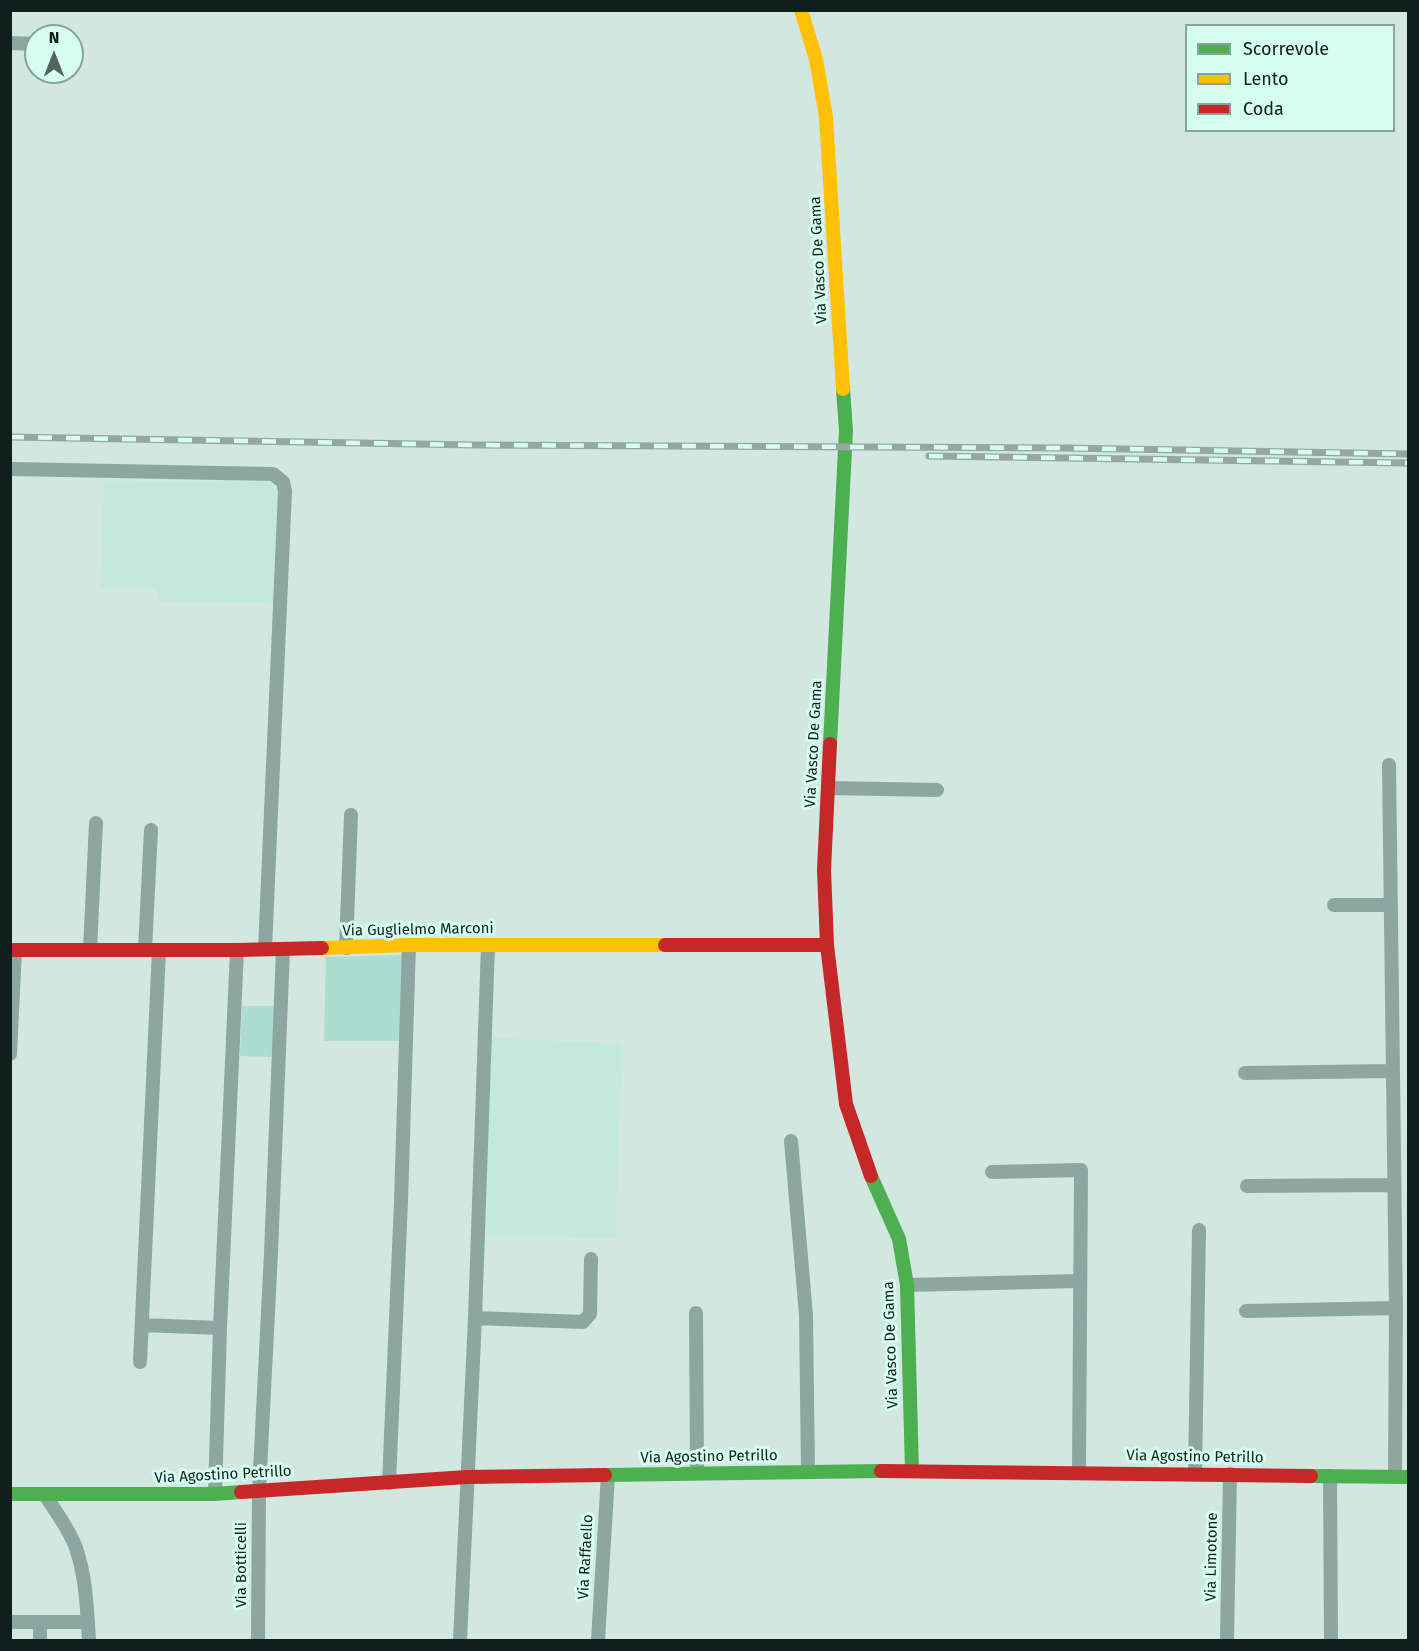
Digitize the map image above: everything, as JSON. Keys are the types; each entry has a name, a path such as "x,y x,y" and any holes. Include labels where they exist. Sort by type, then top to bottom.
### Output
{"street":[{"name":"Via Vasco De Gama","path":"801,10 816,59 826,117 846,430 824,870 827,945 846,1104 872,1180 899,1239 907,1285 912,1471"},
{"path":"10,470 273,474 283,482 285,492 265,949"},
{"path":"1389,765 1393,1185 1402,1477"},
{"path":"828,788 937,789"},
{"path":"346,948 351,815"},
{"path":"90,950 96,823"},
{"path":"140,1362 152,950 151,830"},
{"path":"1334,905 1391,905"},
{"path":"389,1483 402,1189 409,945"},
{"name":"Via Guglielmo Marconi","path":"13,950 237,950 409,945 827,945"},
{"path":"460,1641 475,1318 488,945"},
{"name":"Via Botticelli","path":"258,1641 259,1490 272,1253 283,949"},
{"path":"10,1054 13,950"},
{"path":"215,1494 237,950"},
{"path":"1245,1073 1392,1071"},
{"path":"791,1141 806,1315 808,1472"},
{"path":"992,1172 1081,1170 1079,1472"},
{"path":"1247,1186 1393,1185"},
{"path":"1195,1474 1198,1230"},
{"path":"475,1318 584,1323 590,1314 591,1259"},
{"path":"907,1285 1080,1281"},
{"path":"1246,1311 1396,1308"},
{"path":"696,1313 697,1473"},
{"path":"142,1325 220,1329"},
{"name":"Via Agostino Petrillo","path":"10,1494 215,1494 467,1477 697,1473 912,1471 1402,1477"},
{"name":"Via Limotone","path":"1227,1641 1230,1474"},
{"name":"Via Raffaello","path":"598,1641 608,1475"},
{"path":"1330,1476 1331,1641"},
{"path":"45,1495 75,1546 84,1579 89,1641"},
{"path":"10,1622 88,1622"},
{"path":"40,1622 40,1641"}],"shaded area":[{"path":"104,481 272,482 279,491 275,603 157,601 157,589 100,588"},
{"path":"405,955 401,1041 324,1041 326,957"},
{"path":"242,1006 276,1006 274,1057 240,1056"},
{"path":"491,1038 622,1044 615,1238 487,1235"}],"railway":[{"path":"10,437 475,445 1066,448 1408,454"},
{"path":"929,456 1408,463"}],"traffic: fast":[{"path":"830,744 846,430 843,389"},
{"path":"871,1176 899,1239 907,1285 912,1471"},
{"path":"605,1475 881,1471"},
{"path":"1311,1476 1408,1477"},
{"path":"10,1494 241,1492"}],"traffic: slow":[{"path":"801,10 816,59 826,117 843,389"},
{"path":"322,948 409,945 665,945"}],"traffic: jam":[{"path":"830,744 824,870 827,945 846,1104 871,1176"},
{"path":"665,945 827,945"},
{"path":"10,950 322,948"},
{"path":"881,1471 1311,1476"},
{"path":"241,1492 467,1477 605,1475"}]}
